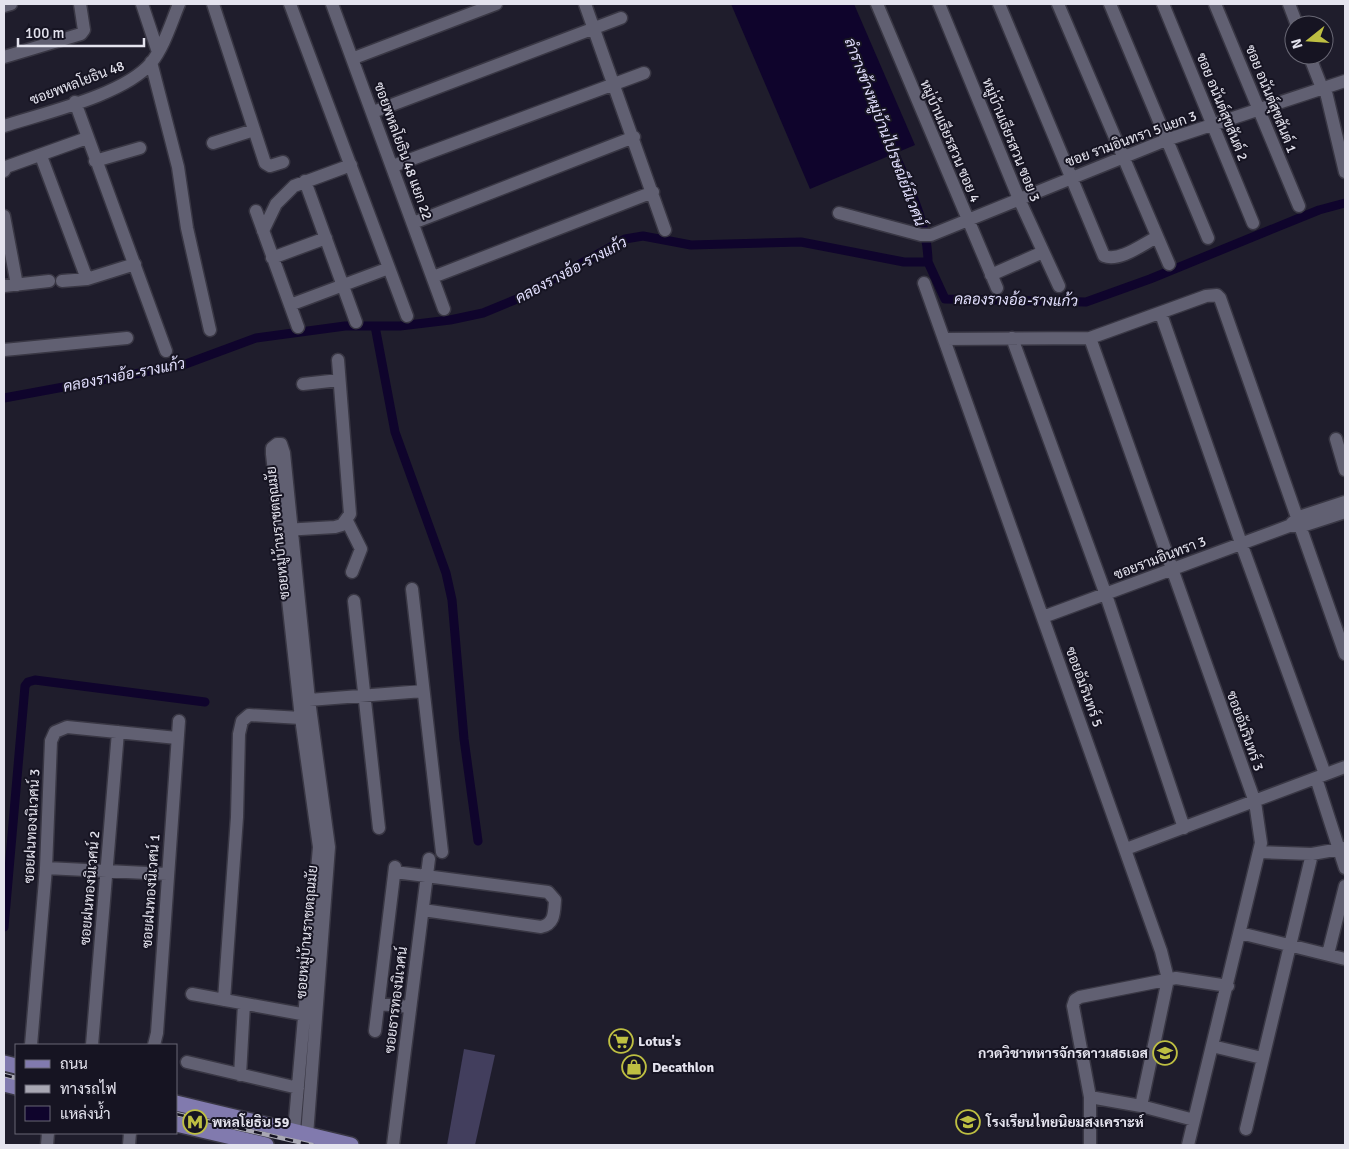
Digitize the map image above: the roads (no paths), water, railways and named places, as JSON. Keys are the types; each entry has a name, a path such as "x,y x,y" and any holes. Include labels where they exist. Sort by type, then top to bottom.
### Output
{"main road":[{"path":"178,1103 351,1145"},
{"path":"178,1124 266,1145"}],"street":[{"path":"4,6 11,4"},
{"path":"4,57 81,34 84,30 84,24 80,4"},
{"path":"142,4 178,167 188,228 210,330"},
{"name":"ซอยพหลโยธิน 48","path":"4,126 75,102 131,80 155,57 179,4"},
{"path":"213,4 267,166 283,162"},
{"path":"290,4 407,316"},
{"name":"ซอยพหลโยธิน 48 แยก 22","path":"333,4 444,308"},
{"path":"354,58 496,4"},
{"path":"585,4 615,83 665,230"},
{"name":"หมู่บ้านเธียรสวน ซอย 4","path":"877,4 967,221 997,288"},
{"name":"หมู่บ้านเธียรสวน ซอย 3","path":"939,4 1019,199 1059,286"},
{"path":"999,4 1104,256 1111,258 1119,256 1157,237"},
{"path":"1058,4 1169,264"},
{"path":"1110,4 1208,238"},
{"name":"ซอย อนันต์สุขสันต์ 2","path":"1163,4 1253,223"},
{"name":"ซอย อนันต์สุขสันต์ 1","path":"1216,4 1299,206"},
{"path":"373,112 621,18"},
{"path":"1314,65 1324,88 1345,172"},
{"path":"393,166 487,133 644,73"},
{"name":"ซอย รามอินทรา 5 แยก 3","path":"839,213 926,235 967,221 1166,140 1345,81"},
{"path":"75,102 166,351"},
{"path":"213,143 254,130"},
{"path":"413,223 634,137"},
{"path":"4,170 6,167 87,138"},
{"path":"96,161 140,148"},
{"path":"41,156 87,279"},
{"path":"263,231 276,204 284,193 305,181 351,165"},
{"path":"305,181 356,322"},
{"path":"433,277 653,192"},
{"path":"256,212 298,327"},
{"path":"4,216 17,285"},
{"path":"272,258 326,238"},
{"path":"991,275 1043,252"},
{"path":"62,281 87,279 135,264"},
{"path":"290,305 389,268"},
{"path":"4,286 49,281"},
{"name":"ซอยอัมรินทร์ 5","path":"924,283 1161,952 1168,980 1141,1106"},
{"path":"944,339 1090,338 1162,314 1206,296 1217,295 1220,298 1300,521 1345,654"},
{"path":"1162,314 1320,776 1342,849 1345,868"},
{"path":"4,350 127,338"},
{"path":"1012,338 1106,595 1184,828"},
{"name":"ซอยอัมรินทร์ 3","path":"1090,338 1255,802 1261,833 1259,852 1228,986 1188,1145"},
{"path":"285,530 335,527 347,521 350,514 338,360"},
{"path":"303,384 339,380"},
{"path":"1336,440 1345,470"},
{"name":"ซอยหมู่บ้านราชตฤณมัย","path":"285,530 284,453 281,444 278,444 272,448 272,454 285,530 295,613 309,700 313,775"},
{"name":"ซอยรามอินทรา 3","path":"1043,617 1289,526 1345,502"},
{"name":"ซอยรามอินทรา 3","path":"1300,521 1345,512"},
{"path":"347,521 361,549 352,572"},
{"path":"412,589 442,852"},
{"path":"354,601 378,828"},
{"name":"ซอยหมู่บ้านราชตฤณมัย","path":"295,613 301,718 328,838 329,858 298,1088 300,1133"},
{"path":"309,700 423,691"},
{"path":"224,1000 242,721 249,715 301,718"},
{"name":"ซอยฝนทองนิเวศน์ 1","path":"154,1044 157,1033 179,721"},
{"name":"ซอยฝนทองนิเวศน์ 3","path":"31,1044 46,868 51,741 55,732 67,727 177,738"},
{"name":"ซอยฝนทองนิเวศน์ 2","path":"92,1044 118,732"},
{"path":"1126,849 1345,767"},
{"path":"1259,852 1312,854 1342,849"},
{"path":"1246,1129 1312,854"},
{"name":"ซอยธารทองนิเวศน์","path":"393,1145 429,859"},
{"path":"46,868 167,874"},
{"path":"375,1031 395,869 427,877 548,892 555,900 554,918 549,924 541,927 423,910"},
{"path":"1328,954 1345,886"},
{"path":"1240,933 1345,959"},
{"path":"1090,1145 1090,1097 1073,1006 1075,1000 1080,997 1183,978 1228,986"},
{"path":"192,994 309,1016"},
{"path":"240,1076 244,1004"},
{"path":"379,1004 410,1007"},
{"name":"ซอยหมู่บ้านราชตฤณมัย","path":"300,1133 309,1016"},
{"path":"1212,1046 1262,1058"},
{"path":"187,1062 240,1076 298,1088"},
{"path":"1090,1097 1141,1106 1194,1120"}],"water":[{"path":"731,4 854,4 915,145 810,189"}],"waterway":[{"name":"ลำรางข้างหมู่บ้านไปรษณีย์นิเวศน์","path":"890,143 920,217 927,247 928,262"},
{"name":"คลองรางอ้อ-รางแก้ว","path":"4,398 183,365 256,338 345,326 400,326 450,320 483,313 517,299 625,239 643,236 691,245 801,242 904,262 928,262 945,299 1086,302 1150,279 1319,210 1345,203"},
{"path":"375,326 395,432 446,573 452,600 464,739 478,841"},
{"path":"4,927 25,686 28,682 35,680 205,702"}],"railway":[{"path":"4,1075 15,1078"},
{"path":"178,1114 312,1145"}],"place":[{"name":"Lotus's","path":"621,1041"},
{"name":"กวดวิชาทหารจักรดาวเสธเอส","path":"1165,1053"},
{"name":"Decathlon","path":"634,1067"},
{"name":"พหลโยธิน 59","path":"195,1122"},
{"name":"โรงเรียนไทยนิยมสงเคราะห์","path":"968,1122"}]}
